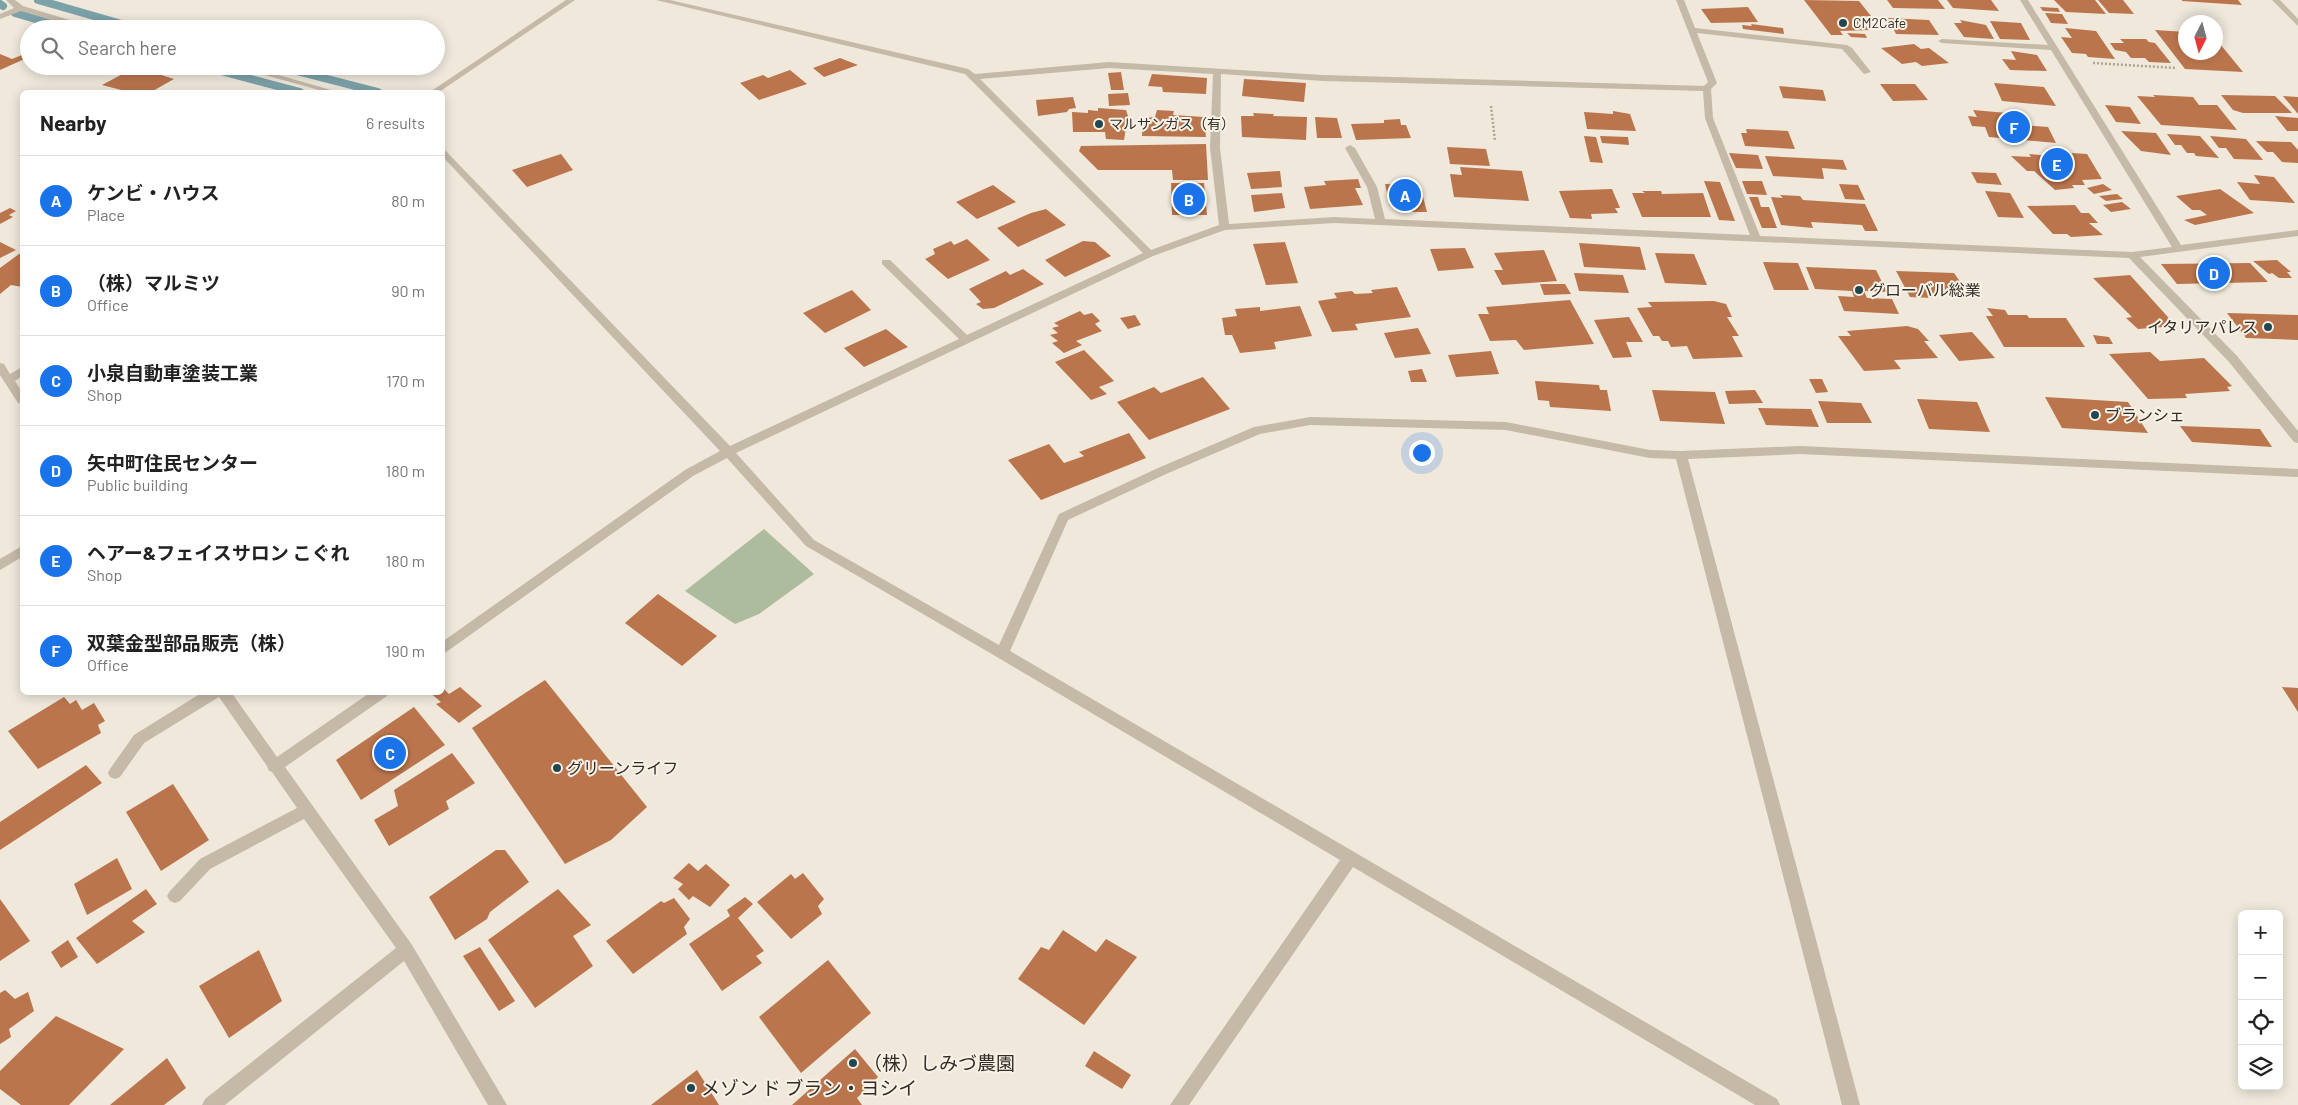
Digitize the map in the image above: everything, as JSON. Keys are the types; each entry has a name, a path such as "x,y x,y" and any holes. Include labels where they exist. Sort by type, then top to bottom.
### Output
{"street":[{"path":"10,0 20,8 63,20"},
{"path":"437,90 571,0"},
{"path":"660,0 968,72 1149,254"},
{"path":"972,77 1110,64 1324,78 1707,88 1713,83 1680,0"},
{"path":"2024,0 2178,249"},
{"path":"2276,0 2298,24"},
{"path":"0,17 20,8"},
{"path":"1692,30 1844,47 1849,50 1867,72"},
{"path":"1942,41 2054,48"},
{"path":"1217,71 1215,148 1224,227"},
{"path":"270,75 326,90"},
{"path":"1707,88 1709,118 1756,239"},
{"path":"1350,148 1372,186 1381,222"},
{"path":"445,153 728,452 810,543 1351,857 1771,1105"},
{"path":"445,648 689,472 1149,254 1224,227 1334,220 2132,255 2298,233"},
{"path":"2132,255 2233,359 2298,439"},
{"path":"886,262 966,340"},
{"path":"0,368 20,397"},
{"path":"9,380 20,372"},
{"path":"1002,653 1063,517 1162,470 1258,430 1310,420 1506,426 1650,454 1680,455 1800,450 2298,473"},
{"path":"1680,455 1851,1105"},
{"path":"0,565 20,552"},
{"path":"115,773 138,739 210,695"},
{"path":"225,695 305,811 406,950 498,1105"},
{"path":"274,767 378,695"},
{"path":"175,896 204,864 305,811"},
{"path":"1179,1105 1351,857"},
{"path":"211,1105 406,950"}],"path":[{"path":"2062,61 2176,68"},
{"path":"1488,83 1495,141"}],"green space":[{"path":"764,529 814,574 759,614 735,624 685,591"}],"building":[{"name":"CM2Cafe","path":"1804,0 1859,1 1871,16 1858,17 1869,30 1840,31 1843,35 1831,35"},
{"path":"1887,0 1938,0 1945,9 1893,8"},
{"path":"1947,0 1991,0 1999,11 1953,8"},
{"path":"2054,0 2095,0 2106,14 2066,12"},
{"path":"2098,0 2123,0 2134,14 2109,13"},
{"path":"2238,0 2242,5 2182,1"},
{"path":"1748,7 1758,22 1711,23 1701,9"},
{"path":"2040,7 2058,8 2060,12 2043,11"},
{"path":"2045,13 2062,14 2068,24 2051,23"},
{"path":"1888,18 1929,20 1939,35 1896,34"},
{"path":"1960,20 1986,25 1994,39 1964,37 1954,23 1962,23"},
{"path":"1990,21 2021,23 2030,40 2000,39"},
{"path":"1751,24 1783,28 1784,34 1743,29 1742,25 1752,26"},
{"path":"2065,28 2096,31 2115,59 2088,57 2086,54 2072,53 2061,37 2072,38"},
{"path":"2155,30 2178,31 2178,60"},
{"path":"1847,33 1865,34 1867,38 1851,37"},
{"path":"2120,39 2146,39 2149,42 2155,43 2171,63 2149,62 2145,58 2131,58 2126,52 2115,50 2110,43 2124,43"},
{"path":"1914,44 1921,49 1929,48 1949,63 1922,66 1916,62 1902,64 1881,48"},
{"path":"2223,48 2243,72 2185,69 2178,60 2223,60"},
{"path":"2011,51 2037,55 2047,71 2010,70 2002,59 2016,60"},
{"path":"0,54 12,59 20,56 20,61 0,70"},
{"path":"840,58 858,65 824,77 813,68"},
{"path":"790,70 807,84 759,100 740,83 763,75 768,78"},
{"path":"1121,72 1124,90 1111,90 1108,73"},
{"path":"1152,74 1207,78 1206,94 1163,92 1162,87 1148,86"},
{"path":"121,75 161,75 174,79 155,90 121,90 102,85"},
{"path":"1244,79 1306,83 1304,102 1242,96"},
{"path":"1994,83 2044,87 2056,106 2002,101"},
{"path":"1880,84 1915,84 1928,100 1893,101"},
{"path":"1779,86 1823,90 1826,101 1783,98"},
{"path":"1128,93 1130,105 1109,106 1108,94"},
{"path":"2153,95 2193,97 2199,105 2217,105 2237,130 2161,125 2137,96 2155,97"},
{"path":"2221,95 2275,96 2292,113 2243,113 2233,110"},
{"path":"2283,96 2298,97 2298,114"},
{"path":"1073,97 1076,108 1069,109 1067,112 1038,116 1036,100"},
{"path":"2105,105 2130,107 2141,124 2116,122"},
{"name":"マルサンガス（有）","path":"1098,108 1126,110 1128,116 1124,140 1106,139 1105,132 1073,132 1072,112 1088,113 1088,110 1098,111"},
{"path":"1157,110 1174,111 1173,115 1204,117 1206,137 1142,136 1143,118 1155,117"},
{"path":"1973,110 2018,114 2023,125 2048,127 2056,143 1989,137 1985,127 1972,126 1968,116 1977,117"},
{"path":"1613,111 1630,114 1636,131 1587,129 1584,112 1613,114"},
{"path":"1253,113 1274,114 1273,116 1307,117 1306,140 1242,137 1241,116 1254,116"},
{"path":"2275,116 2298,118 2298,131 2287,131"},
{"path":"1315,117 1337,118 1342,138 1317,138"},
{"path":"1400,119 1401,125 1406,125 1411,138 1356,140 1351,124 1384,123 1384,120"},
{"path":"1746,129 1788,131 1795,149 1745,146 1741,133 1747,133"},
{"path":"2121,131 2156,133 2171,155 2141,151"},
{"path":"2167,134 2200,136 2219,158 2196,156 2194,153 2187,153 2181,145 2175,145"},
{"path":"1584,136 1596,137 1603,163 1590,162"},
{"path":"1600,136 1628,137 1629,145 1602,143"},
{"path":"2210,136 2246,139 2263,160 2234,159 2226,148 2219,148"},
{"path":"2256,141 2291,142 2298,150 2298,163 2282,162 2273,152 2267,152"},
{"path":"1206,144 1208,180 1173,180 1172,170 1098,170 1079,151 1081,146"},
{"path":"1447,147 1486,149 1490,166 1450,164"},
{"path":"2057,152 2087,154 2102,179 2082,180 2085,185 2072,185 2074,188 2055,190 2034,171 2027,171 2011,156 2031,157 2029,154 2061,157"},
{"path":"1729,153 1758,155 1763,169 1736,168"},
{"path":"561,154 573,170 527,187 512,170"},
{"path":"1765,156 1843,160 1847,170 1822,168 1824,179 1773,176"},
{"path":"1460,167 1522,171 1529,201 1454,197 1450,174 1462,175"},
{"path":"1280,171 1282,187 1251,189 1247,173"},
{"path":"1971,172 1996,173 2002,185 1977,183"},
{"path":"2254,175 2274,177 2295,203 2250,200 2237,182 2260,184"},
{"path":"1358,179 1361,188 1355,188 1363,205 1310,209 1304,187 1326,185 1324,181"},
{"path":"1704,181 1720,182 1735,221 1719,220"},
{"path":"1742,181 1762,181 1767,195 1747,194"},
{"path":"1171,183 1204,183 1207,215 1172,215"},
{"path":"1385,184 1420,185 1427,212 1403,212 1402,206 1390,206"},
{"path":"1839,184 1858,185 1865,200 1845,199"},
{"path":"2103,184 2112,190 2094,194 2087,188"},
{"path":"993,185 1016,202 977,219 956,202"},
{"path":"1612,189 1620,208 1615,208 1618,213 1591,214 1592,219 1570,218 1559,191"},
{"path":"2220,189 2254,213 2195,225 2184,220 2207,215 2200,210 2192,210 2176,196"},
{"path":"1642,191 1661,191 1662,194 1703,193 1711,217 1642,217 1632,193 1645,193"},
{"path":"1985,191 2010,193 2024,218 1998,217"},
{"path":"1282,193 1285,208 1254,212 1251,195"},
{"path":"2117,194 2123,199 2106,201 2099,196"},
{"path":"1780,195 1800,196 1803,200 1865,204 1878,231 1865,231 1862,225 1811,222 1813,228 1781,225 1771,197 1783,198"},
{"path":"1749,197 1758,197 1761,207 1769,207 1777,228 1762,228"},
{"path":"2122,202 2131,209 2111,212 2103,205"},
{"path":"2075,205 2081,213 2089,213 2098,223 2089,223 2103,235 2071,237 2067,234 2053,234 2027,206"},
{"path":"10,208 16,211 9,215 13,217 0,224 0,213"},
{"path":"1046,209 1066,225 1018,247 997,228 1031,213"},
{"path":"967,239 990,260 948,279 925,259 935,254 933,249 951,241 954,245"},
{"path":"1083,241 1095,242 1111,256 1065,277 1045,260"},
{"path":"0,242 16,250 0,258"},
{"path":"1285,242 1298,283 1266,285 1253,244"},
{"path":"1579,243 1640,247 1646,270 1584,267"},
{"path":"1465,248 1474,268 1438,271 1430,249"},
{"path":"1544,250 1557,281 1502,285 1494,270 1503,270 1494,253"},
{"path":"1655,253 1694,254 1707,285 1665,283"},
{"path":"20,254 20,287 11,285 0,294 0,268"},
{"path":"2277,260 2291,272 2287,272 2292,278 2279,278 2272,273 2269,274 2253,261"},
{"path":"1763,262 1798,263 1809,290 1774,290"},
{"path":"2250,263 2268,282 2177,284 2161,264"},
{"name":"グローバル総業","path":"1806,267 1876,270 1887,292 1864,291 1867,298 1892,299 1899,314 1844,311 1838,296 1854,297 1852,291 1815,289"},
{"path":"1023,269 1044,284 994,308 983,309 976,304 981,302 969,289 1006,271 1010,275"},
{"path":"1896,271 1954,273 1968,293 1929,294 1932,298 1910,297"},
{"path":"1574,273 1623,275 1629,293 1579,291"},
{"path":"2130,275 2176,326 2138,329 2126,318 2132,317 2093,278"},
{"path":"1540,284 1565,284 1571,294 1544,295"},
{"path":"1397,287 1411,317 1355,324 1358,330 1332,332 1318,301 1337,298 1334,293 1352,291 1355,294 1373,293 1371,290"},
{"path":"852,290 871,310 825,333 803,313"},
{"path":"1570,300 1594,344 1524,350 1516,340 1490,341 1478,314 1489,314 1486,307"},
{"path":"1714,301 1726,304 1732,317 1727,317 1739,336 1732,336 1743,357 1693,359 1687,346 1671,347 1668,341 1662,341 1659,336 1653,336 1637,308 1652,307 1648,302"},
{"path":"1300,306 1312,336 1274,342 1276,349 1240,353 1232,335 1225,335 1222,318 1237,316 1235,309 1260,307 1260,311"},
{"path":"1987,308 2005,310 2008,315 2027,315 2029,318 2066,318 2085,347 2004,347 1986,316 1993,316"},
{"path":"1080,311 1084,315 1092,313 1100,321 1095,324 1102,331 1076,341 1082,345 1064,353 1052,343 1058,341 1050,335 1058,333 1052,328 1059,326 1054,323"},
{"name":"イタリアパレス","path":"2227,313 2298,315 2298,340 2246,338"},
{"path":"1135,315 1141,325 1128,329 1120,318"},
{"path":"1629,317 1643,342 1626,342 1632,357 1613,358 1594,320"},
{"path":"1907,326 1918,329 1929,341 1924,341 1938,358 1894,360 1901,369 1864,371 1838,336 1851,336 1847,331"},
{"path":"1418,328 1431,354 1395,358 1384,333"},
{"path":"886,329 908,347 864,367 844,348"},
{"path":"1972,332 1995,358 1959,361 1939,335"},
{"path":"2093,335 2109,337 2113,344 2097,344"},
{"path":"1084,350 1114,381 1099,387 1107,394 1091,400 1055,362"},
{"path":"1491,351 1499,374 1456,377 1448,355"},
{"path":"2150,352 2160,361 2204,358 2232,386 2227,387 2230,391 2185,394 2187,398 2148,399 2109,354"},
{"path":"1422,369 1427,382 1411,382 1408,371"},
{"path":"1203,377 1230,409 1149,440 1117,402 1154,387 1161,393"},
{"path":"1809,379 1822,379 1828,392 1816,393"},
{"path":"1535,381 1599,385 1600,390 1607,390 1611,411 1550,407 1549,401 1538,400"},
{"path":"1652,390 1715,392 1725,424 1660,421"},
{"path":"1755,390 1763,403 1729,404 1725,391"},
{"name":"ブランシェ","path":"2045,397 2128,402 2148,433 2062,428"},
{"path":"1917,399 1977,402 1990,432 1929,429"},
{"path":"1818,401 1861,403 1872,423 1827,423"},
{"path":"1758,408 1811,409 1819,427 1766,425"},
{"path":"2180,426 2260,429 2272,447 2192,442"},
{"path":"1129,433 1146,458 1041,500 1008,460 1049,444 1064,463 1084,456 1079,452"},
{"path":"658,594 717,636 682,666 625,623"},
{"name":"グリーンライフ","path":"545,680 647,807 611,840 565,864 472,728"},
{"path":"460,687 482,706 459,723 436,704 441,702 433,695 445,695 445,690 449,694"},
{"path":"2282,687 2298,688 2298,712"},
{"path":"64,697 70,704 76,700 82,710 94,703 105,721 98,725 101,733 38,769 8,731"},
{"path":"414,707 445,745 361,800 336,760"},
{"path":"452,753 475,783 446,801 449,809 389,846 374,820 398,806 394,790"},
{"path":"86,765 102,783 0,850 0,822"},
{"path":"173,784 209,840 161,871 126,812"},
{"path":"496,850 505,850 529,882 490,912 487,919 455,940 429,897"},
{"path":"117,858 132,889 87,915 74,884"},
{"path":"689,863 698,871 706,864 730,885 710,907 693,896 689,900 678,889 683,884 673,878"},
{"path":"803,873 824,899 818,906 822,914 791,939 757,902 791,874 795,879"},
{"path":"146,889 157,904 132,921 145,932 97,964 76,938"},
{"path":"558,889 591,925 573,936 593,966 535,1008 488,940"},
{"path":"745,897 753,904 738,918 764,951 756,956 762,963 722,991 689,944 730,916 727,910"},
{"path":"674,898 690,919 684,927 687,934 633,974 606,941 661,901 664,903"},
{"path":"0,899 30,941 0,961"},
{"path":"1063,930 1096,952 1106,939 1137,957 1084,1025 1018,979 1041,947 1049,950"},
{"path":"68,940 78,957 61,968 51,952"},
{"path":"480,947 515,1001 499,1011 463,956"},
{"path":"259,950 282,1001 229,1038 199,986"},
{"path":"828,960 871,1013 801,1073 759,1017"},
{"path":"5,990 15,999 28,992 34,1011 9,1029 11,1037 0,1044 0,993"},
{"path":"56,1016 124,1049 69,1105 21,1105 0,1089 0,1071"},
{"name":"（株）しみづ農園","path":"855,1049 878,1077 857,1098 862,1105 792,1105"},
{"path":"1094,1051 1131,1075 1122,1089 1085,1066"},
{"path":"167,1058 186,1088 164,1105 110,1105"},
{"name":"メゾン ド ブラン・ヨシイ","path":"697,1070 719,1105 651,1105"}],"waterway":[{"path":"38,0 108,20"},
{"path":"15,13 39,20"},
{"path":"236,75 292,90"},
{"path":"312,75 370,90"}],"place":[{"name":"CM2Cafe","path":"1843,23"},
{"name":"マルサンガス（有）","path":"1099,124"},
{"name":"双葉金型部品販売（株）","path":"2014,127"},
{"name":"ヘアー&フェイスサロン こぐれ","path":"2057,164"},
{"name":"ケンビ・ハウス","path":"1405,195"},
{"name":"（株）マルミツ","path":"1189,199"},
{"name":"矢中町住民センター","path":"2214,273"},
{"name":"グローバル総業","path":"1859,290"},
{"name":"イタリアパレス","path":"2268,327"},
{"name":"ブランシェ","path":"2095,415"},
{"name":"小泉自動車塗装工業","path":"390,753"},
{"name":"グリーンライフ","path":"557,768"},
{"name":"（株）しみづ農園","path":"853,1063"},
{"name":"メゾン ド ブラン・ヨシイ","path":"691,1088"}]}
